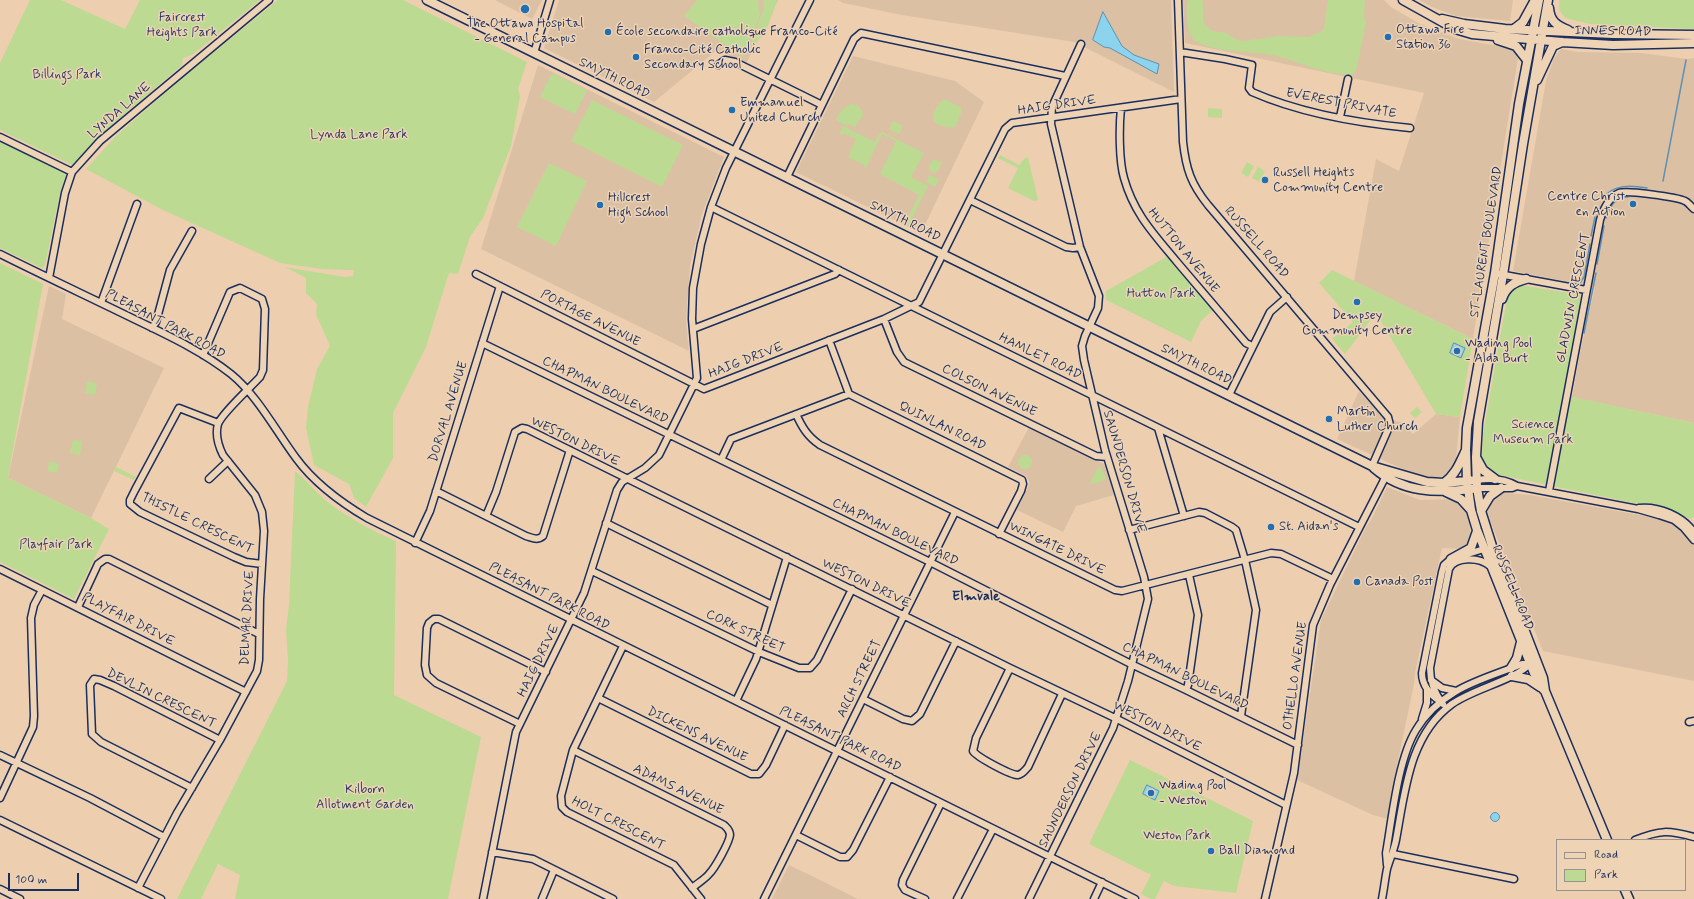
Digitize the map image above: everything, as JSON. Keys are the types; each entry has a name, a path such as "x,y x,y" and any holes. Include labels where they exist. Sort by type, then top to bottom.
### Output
{"main road":[{"name":"SMYTH ROAD","path":"428,0 1372,466 1410,487 1444,487 1477,484"},
{"path":"1403,0 1455,29 1516,46 1527,60"},
{"path":"1514,29 1523,22 1535,0"},
{"name":"ST-LAURENT BOULEVARD","path":"1477,484 1476,457 1478,422 1496,315 1519,104 1539,0"},
{"path":"1548,0 1550,16 1553,22 1560,27 1576,33"},
{"name":"ST-LAURENT BOULEVARD","path":"1468,485 1466,450 1469,419 1500,274 1548,0"},
{"name":"INNES ROAD","path":"1434,17 1478,27 1576,33 1694,35"},
{"name":"INNES ROAD","path":"1484,36 1613,45 1694,43"},
{"path":"1532,91 1551,49 1555,45 1562,42"},
{"path":"1496,315 1503,296 1509,287 1517,281 1526,279"},
{"path":"1466,450 1456,471 1444,487 1461,499 1471,510"},
{"path":"1476,457 1483,470 1495,480"},
{"name":"RUSSELL ROAD","path":"1477,484 1481,511 1492,546 1495,570 1521,642 1533,662"},
{"name":"RUSSELL ROAD","path":"1468,485 1471,510 1484,549 1495,570 1533,662 1537,680 1545,691 1607,839"},
{"path":"1481,511 1488,499 1501,488"},
{"path":"1451,559 1471,548 1474,543 1477,530"},
{"path":"1484,549 1492,546"},
{"path":"1521,642 1518,658 1511,672 1528,679 1545,691"}],"street":[{"name":"LYNDA LANE","path":"49,278 65,193 72,172 100,141 269,0"},
{"path":"534,53 550,0"},
{"path":"694,384 697,374 693,330 693,288 701,244 711,207 726,168 810,0"},
{"name":"RUSSELL ROAD","path":"1178,0 1181,100 1185,162 1198,192 1388,417 1390,425 1372,466"},
{"path":"787,177 854,39 861,33 1065,76"},
{"path":"1051,115 1065,76 1081,44"},
{"name":"EVEREST PRIVATE","path":"1180,52 1252,65 1248,83 1252,92 1290,107 1381,125 1410,128"},
{"path":"718,64 725,60 730,61 822,105"},
{"path":"1340,117 1348,79"},
{"name":"HAIG DRIVE","path":"483,899 516,734 520,724 584,593 617,490 622,482 645,468 659,455 694,384 704,388 884,319 919,302 1005,129 1012,123 1051,115 1181,100"},
{"name":"HUTTON AVENUE","path":"1121,108 1120,135 1123,177 1135,208 1151,231 1212,303 1246,343 1252,346"},
{"name":"SAUNDERSON DRIVE","path":"1029,899 1116,719 1128,681 1148,599 1107,457 1091,394 1082,346 1098,308 1099,296 1080,247 1051,115"},
{"path":"0,137 72,172"},
{"name":"GLADWIN CRESCENT","path":"1549,491 1600,220 1606,206 1610,199 1620,193 1631,191 1685,201 1694,209"},
{"path":"970,200 1066,247 1080,247"},
{"path":"100,303 137,204"},
{"name":"HAMLET ROAD","path":"711,207 911,307 1030,363 1359,527"},
{"path":"152,328 170,270 192,231"},
{"name":"PLEASANT PARK ROAD","path":"0,254 152,328 203,355 233,376 271,421 297,460 313,478 341,503 415,543 1051,856 1135,899"},
{"path":"693,330 835,274 839,270"},
{"name":"PORTAGE AVENUE","path":"476,274 694,384"},
{"path":"1500,274 1586,290"},
{"name":"DORVAL AVENUE","path":"415,543 430,511 500,286"},
{"path":"203,355 230,292 240,288 262,299 265,309 264,370 247,392 218,423"},
{"path":"1228,395 1270,312 1287,297"},
{"name":"COLSON AVENUE","path":"884,319 897,352 904,362 1096,456 1107,457"},
{"path":"721,460 731,439 850,394 829,340"},
{"name":"CHAPMAN BOULEVARD","path":"482,343 930,562 1131,664 1241,716 1298,745"},
{"name":"QUINLAN ROAD","path":"850,394 1022,480 1023,484 1021,491 999,534"},
{"name":"THISTLE CRESCENT","path":"218,423 179,408 137,485 130,500 130,504 140,512 234,557 246,562 262,564"},
{"name":"WINGATE DRIVE","path":"796,414 804,431 811,439 820,444 999,534 1115,590 1122,591 1271,553 1281,554 1333,579"},
{"name":"DELMAR DRIVE","path":"138,888 164,838 246,692 257,671 259,660 264,531 262,512 255,495 228,461 220,448 216,434 218,423"},
{"path":"1158,428 1184,516"},
{"name":"WESTON DRIVE","path":"486,516 496,492 515,432 518,429 527,429 1062,694 1116,719 1286,805"},
{"path":"436,491 536,539 543,536 570,450"},
{"path":"209,479 228,461"},
{"name":"OTHELLO AVENUE","path":"1265,899 1294,773 1313,625 1333,579 1387,474"},
{"path":"1477,484 1495,480 1509,482 1517,486 1638,509 1674,520 1684,528 1694,540"},
{"path":"1477,484 1501,488 1512,488 1517,486"},
{"path":"1638,509 1648,507 1675,516 1688,524 1694,532"},
{"name":"ARCH STREET","path":"764,899 955,512"},
{"path":"1129,530 1199,512 1205,513 1232,527 1239,535 1256,610 1256,619 1241,716"},
{"path":"606,523 772,605"},
{"path":"1447,709 1427,689 1422,680 1427,641 1442,572 1444,565 1451,559 1484,549"},
{"path":"736,701 759,652 787,557"},
{"path":"78,607 98,564 105,559 109,559 259,634"},
{"path":"1441,702 1430,679 1430,666 1450,566 1455,562 1475,559 1485,561 1495,570"},
{"name":"PLAYFAIR DRIVE","path":"0,569 246,692"},
{"name":"CORK STREET","path":"592,571 759,652 799,668 810,668 817,660 852,589"},
{"path":"1186,690 1198,615 1189,575"},
{"path":"0,798 33,727 34,716 31,618 34,606 42,590"},
{"path":"520,724 436,683 427,675 425,665 427,628 429,623 434,619 443,621 546,672"},
{"path":"863,699 903,719 912,721 920,714 956,641"},
{"name":"HOLT CRESCENT","path":"623,646 573,750 562,796 562,807 567,812 674,865 701,899"},
{"path":"1382,899 1407,786 1420,741 1431,726 1447,709 1471,693 1511,672 1522,664 1533,662"},
{"path":"1010,668 976,738 973,751 979,757 1012,773 1018,775 1024,773 1062,694"},
{"path":"1422,721 1441,702 1456,691 1511,672"},
{"name":"DEVLIN CRESCENT","path":"192,788 101,742 94,737 92,730 90,685 94,679 100,680 220,740"},
{"path":"1430,679 1442,688 1456,691"},
{"path":"1388,868 1386,853 1407,748 1422,721 1427,703 1427,689"},
{"name":"DICKENS AVENUE","path":"598,698 751,774 758,774 766,765 785,725"},
{"name":"ADAMS AVENUE","path":"573,750 724,825 728,829 730,835 714,869 709,875 692,888"},
{"path":"0,755 90,798 164,838"},
{"path":"796,835 840,857 847,857 853,850 890,777"},
{"path":"1399,785 1407,786"},
{"path":"925,899 905,890 902,885 903,880 941,803"},
{"path":"0,820 161,899"},
{"path":"957,899 993,828"},
{"path":"1638,839 1661,831 1676,832 1694,837"},
{"path":"492,852 533,859 613,899"},
{"path":"1393,854 1514,879"},
{"path":"542,899 554,870"},
{"path":"1094,899 1102,882"},
{"path":"0,889 20,899"}],"shaded area":[{"name":"The Ottawa Hospital - General Campus","path":"495,0 542,0 532,19"},
{"name":"Franco-Cité Catholic Secondary School","path":"559,0 778,0 746,64 717,50 654,102 544,48"},
{"path":"838,0 1171,0 1174,92 1074,42 902,15 843,3"},
{"path":"1183,0 1384,0 1391,7 1418,23 1459,39 1509,48 1516,52 1518,58 1473,339 1354,281 1376,159 1399,171 1424,93 1185,43"},
{"path":"1419,0 1513,0 1510,21 1456,16 1432,7"},
{"path":"1561,49 1578,52 1641,53 1687,59 1694,58 1694,423 1572,397 1581,347 1595,287 1513,271 1546,81 1554,58"},
{"path":"853,56 955,81 984,102 921,233 796,172"},
{"name":"Hillcrest High School","path":"538,65 724,157 702,214 690,266 686,321 689,351 481,249"},
{"path":"49,286 66,294 62,319 164,368 91,518 8,478"},
{"path":"1359,391 1383,418 1401,422 1413,434 1436,414 1460,417 1456,460 1452,471 1446,476 1433,478 1407,471 1337,439"},
{"path":"1029,427 1106,465 1114,495 1076,506 1063,532 1017,510 1030,483 1026,476 1008,467"},
{"path":"1387,487 1420,500 1452,499 1460,503 1467,513 1471,537 1468,545 1463,549 1442,548 1415,673 1388,819 1373,815 1297,780 1321,620"},
{"path":"1504,493 1530,495 1694,525 1694,681 1543,651 1489,518 1488,511 1491,502 1499,495"},
{"path":"789,865 816,878 858,899 772,899"}],"green space":[{"name":"Billings Park","path":"30,0 61,0 125,29 140,0 260,0 192,55 183,58 182,65 98,137 72,165 0,130 0,63"},
{"name":"Lynda Lane Park","path":"278,0 403,0 527,62 518,89 520,96 511,146 483,218 470,237 458,274 449,273 426,347 393,413 393,458 366,507 354,498 349,484 314,465 306,428 308,407 317,369 330,346 316,314 317,304 306,293 306,278 285,267 345,277 353,276 354,270 322,269 280,263 163,210 86,169 116,136 188,73"},
{"path":"697,0 758,0 760,15 743,57 684,16"},
{"path":"763,0 776,0 777,2 765,31 753,45 751,43 764,8"},
{"path":"1188,0 1201,0 1203,2 1203,22 1212,31 1226,33 1237,40 1244,41 1278,36 1308,37 1322,31 1324,28 1328,0 1365,0 1364,16 1366,22 1357,67 1353,75 1328,72 1274,55 1220,49 1203,45 1192,38 1188,28"},
{"path":"1559,0 1694,0 1694,29 1590,24 1565,18 1559,10"},
{"path":"552,73 587,90 575,114 540,97"},
{"path":"944,99 960,107 962,111 955,127 941,126 934,120 933,115 935,110"},
{"path":"592,100 683,145 662,187 571,141"},
{"path":"850,104 857,105 862,110 863,115 855,127 848,124 847,126 836,120 840,112"},
{"path":"1208,108 1222,109 1222,118 1208,117"},
{"path":"893,121 903,126 899,134 889,129"},
{"path":"843,126 875,142 879,134 882,132 924,153 911,177 928,186 908,227 904,225 919,195 880,174 896,141 882,134 866,168 864,165 848,157 856,139 844,133 843,135 839,133"},
{"path":"0,142 66,173 60,193 45,265 42,268 0,248"},
{"path":"1000,155 1019,165 1025,158 1028,157 1038,200 1034,201 1008,188 1018,168 998,158"},
{"path":"933,159 942,163 938,171 934,173 929,171 929,166"},
{"path":"1247,162 1254,166 1248,177 1241,173"},
{"path":"549,163 587,181 556,246 517,227"},
{"path":"1258,167 1265,171 1259,182 1252,178"},
{"path":"929,175 939,179 935,187 926,182"},
{"name":"Hutton Park","path":"1168,256 1214,309 1201,321 1191,342 1106,300 1106,291"},
{"name":"Playfair Park","path":"0,263 43,284 8,478 91,518 109,529 74,599 0,562"},
{"path":"1332,270 1473,339 1460,417 1436,414 1376,313 1345,354 1332,339 1353,322 1319,283"},
{"name":"Science Museum Park","path":"1520,285 1581,295 1563,395 1694,423 1694,517 1690,519 1675,512 1495,474 1485,468 1482,459 1483,434 1508,293 1512,288"},
{"path":"87,381 97,383 95,395 85,393"},
{"path":"1417,407 1422,412 1415,418 1410,413"},
{"path":"73,440 82,441 80,455 70,453"},
{"path":"1025,455 1030,457 1032,462 1030,467 1025,469 1020,467 1018,462 1020,457"},
{"path":"50,461 59,464 57,473 47,471"},
{"path":"1099,466 1102,469 1106,480 1091,484 1090,483"},
{"path":"116,467 136,477 134,480 114,471"},
{"name":"Kilborn Allotment Garden","path":"295,471 324,499 340,511 367,527 396,541 394,695 481,737 448,899 235,899 240,875 218,864 201,899 177,899 287,681 288,661 286,629 289,605"},
{"name":"Weston Park","path":"1130,760 1253,821 1236,893 1174,886 1164,881 1155,899 1151,899 1141,894 1151,875 1089,844"}],"water":[{"path":"1103,12 1122,46 1134,55 1159,64 1157,74 1093,40"},
{"name":"Wading Pool - Alda Burt","path":"1454,343 1465,348 1461,358 1450,353"},
{"name":"Wading Pool - Weston","path":"1147,785 1159,791 1155,800 1143,794"},
{"path":"1495,812 1500,817 1495,822 1490,817"}],"waterway":[{"path":"1663,181 1686,60"},
{"path":"1603,198 1607,193 1618,188 1629,186 1647,188"},
{"path":"1606,218 1611,206 1616,200 1623,197 1628,197"},
{"path":"1591,236 1595,217"},
{"path":"1597,264 1604,226"},
{"path":"1572,282 1580,283 1584,277 1590,244"},
{"path":"1584,333 1596,273"}],"place":[{"name":"The Ottawa Hospital - General Campus","path":"525,9"},
{"name":"École secondaire catholique Franco-Cité","path":"608,32"},
{"name":"Ottawa Fire Station 36","path":"1388,37"},
{"name":"Franco-Cité Catholic Secondary School","path":"636,57"},
{"name":"Emmanuel United Church","path":"732,110"},
{"name":"Russell Heights Community Centre","path":"1265,180"},
{"name":"Centre Christ en Action","path":"1633,204"},
{"name":"Hillcrest High School","path":"600,205"},
{"name":"Dempsey Community Centre","path":"1357,302"},
{"name":"Wading Pool - Alda Burt","path":"1457,351"},
{"name":"Martin Luther Church","path":"1329,419"},
{"name":"St. Aidan's","path":"1271,527"},
{"name":"Canada Post","path":"1357,582"},
{"name":"Wading Pool - Weston","path":"1151,793"},
{"name":"Ball Diamond","path":"1211,851"}],"district":[{"name":"Elmvale","path":"976,597"}],"park label":[{"name":"Faircrest Heights Park","path":"182,26"}]}
